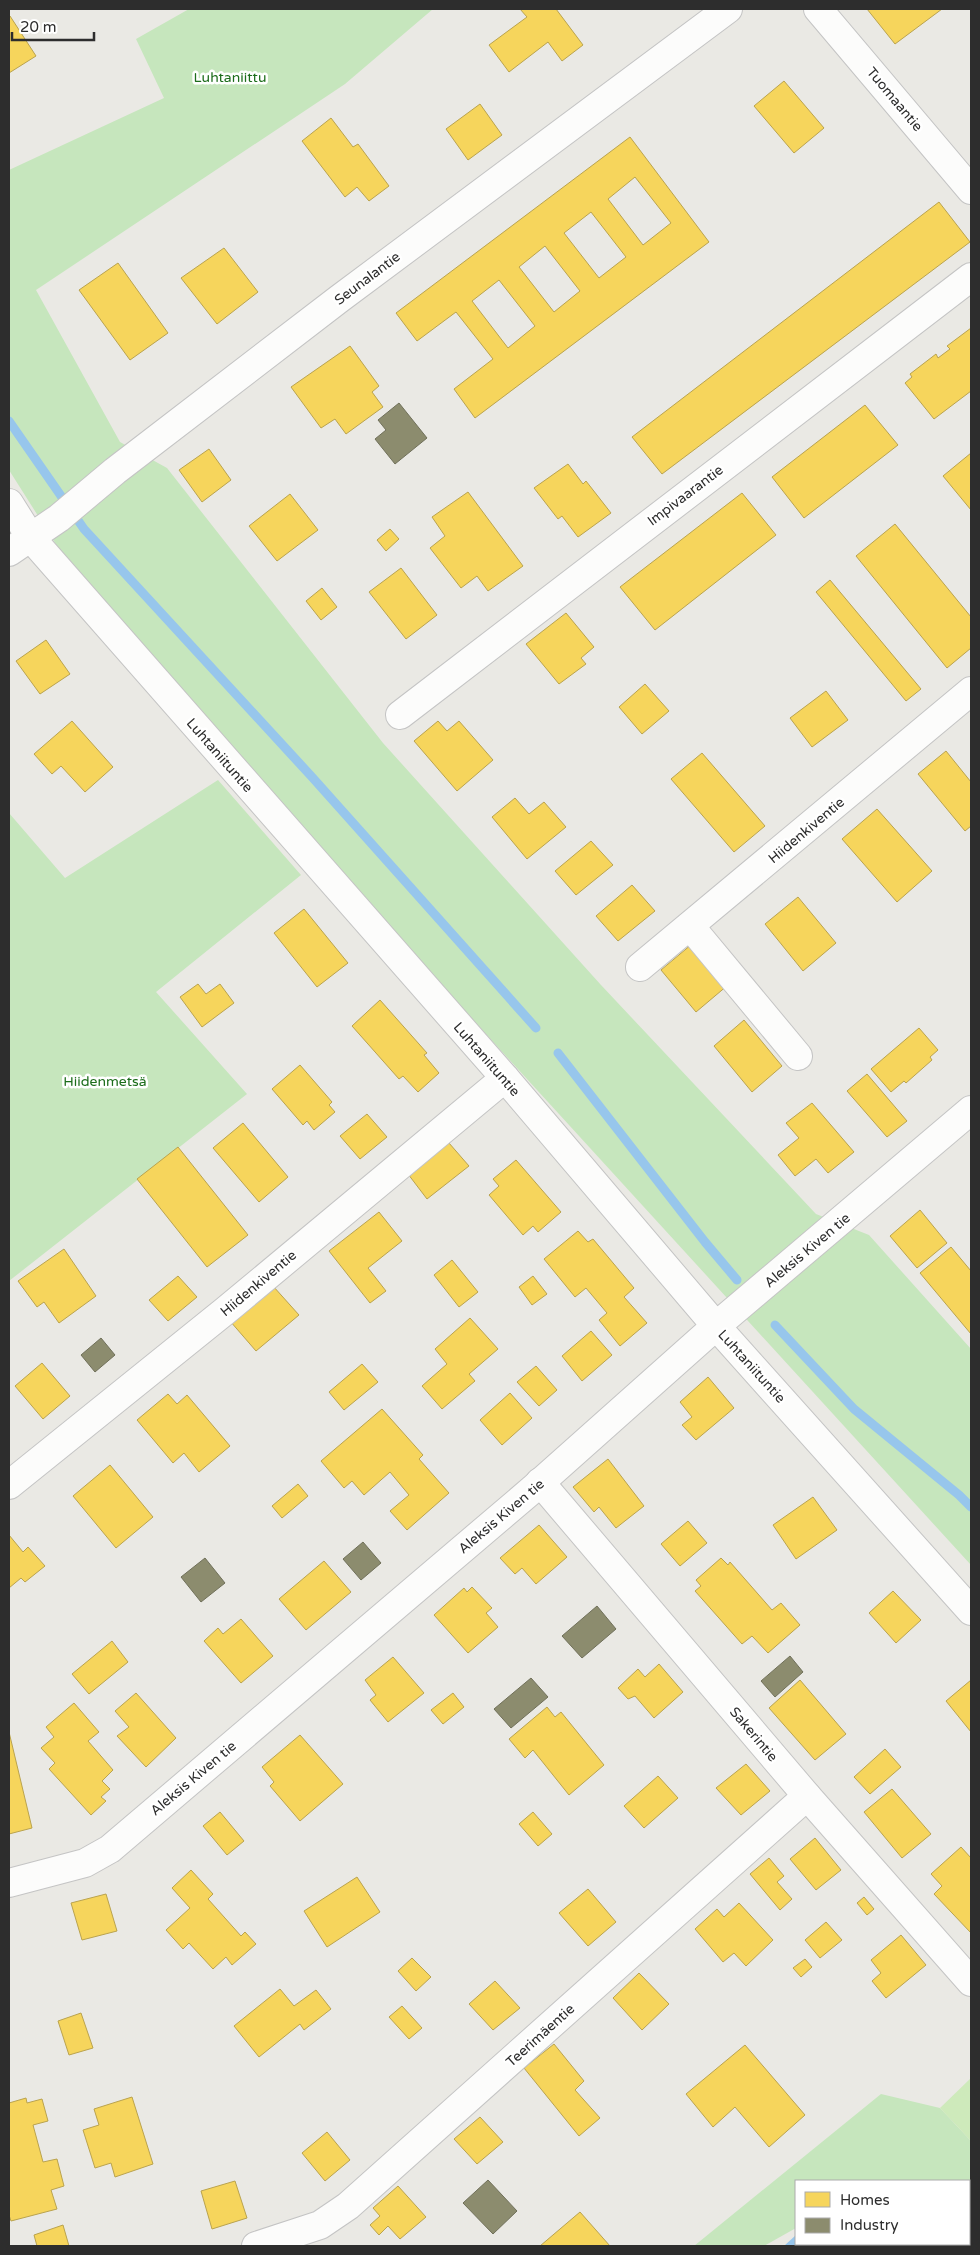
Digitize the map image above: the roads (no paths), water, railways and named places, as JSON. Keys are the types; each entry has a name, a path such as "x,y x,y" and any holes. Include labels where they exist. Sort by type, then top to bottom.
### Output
{"street":[{"name":"Seunalantie","path":"20,545 59,518 115,471 331,305 728,9"},
{"name":"Tuomaantie","path":"818,9 971,190"},
{"name":"Impivaarantie","path":"400,714 971,278"},
{"name":"Luhtaniituntie","path":"9,503 20,545 505,1078 716,1326 971,1611"},
{"name":"Hiidenkiventie","path":"640,967 971,691"},
{"path":"690,926 798,1056"},
{"name":"Hiidenkiventie","path":"9,1485 225,1311 505,1078"},
{"name":"Aleksis Kiven tie","path":"9,1883 86,1863 110,1849 540,1482 716,1326 971,1110"},
{"name":"Sakerintie","path":"540,1482 807,1796 971,1982"},
{"name":"Teerimäentie","path":"256,2246 320,2224 348,2206 807,1796"}],"water":[{"path":"795,2236 795,2245 919,2246 784,2246"}],"waterway":[{"path":"9,421 84,529 312,777 536,1028"},
{"path":"558,1053 705,1242 737,1280"},
{"path":"775,1325 854,1409 971,1507"}],"park label":[{"name":"Luhtaniittu","path":"230,77"},
{"name":"Hiidenmetsä","path":"105,1081"}]}
